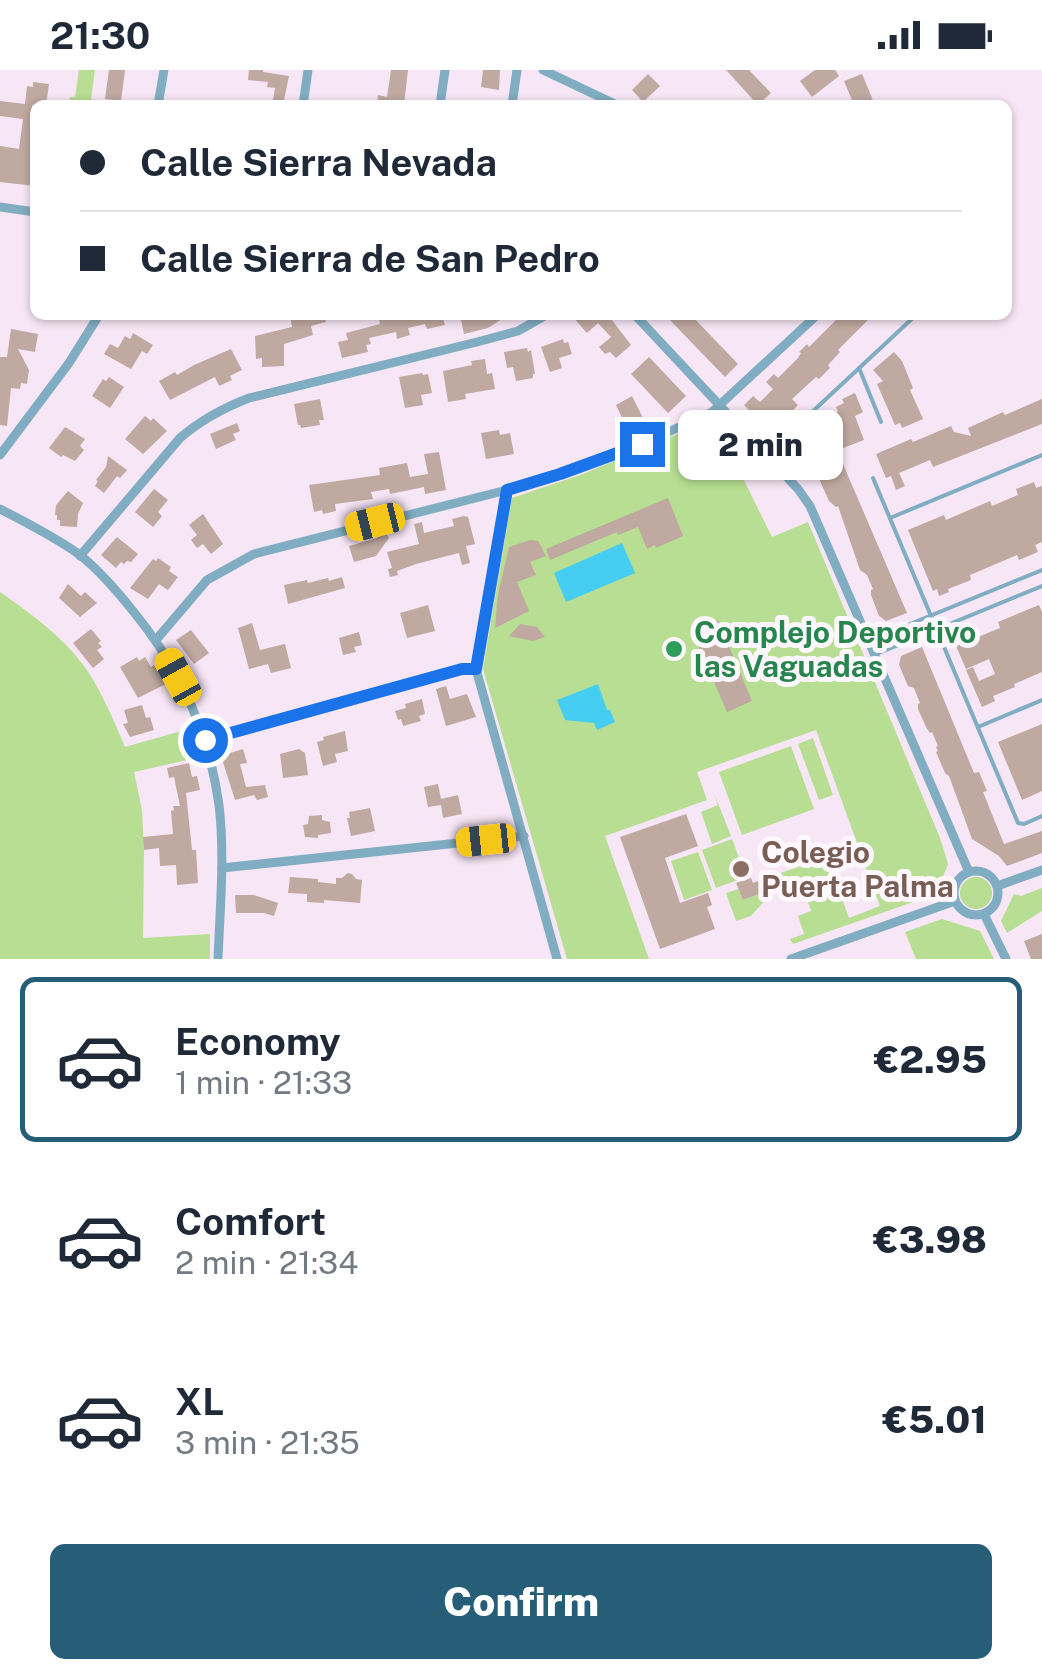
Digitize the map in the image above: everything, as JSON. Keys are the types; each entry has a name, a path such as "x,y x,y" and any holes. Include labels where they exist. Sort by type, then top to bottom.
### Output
{"street":[{"path":"159,100 164,70"},
{"path":"304,100 308,70"},
{"path":"441,100 445,70"},
{"path":"513,100 517,70"},
{"path":"543,70 606,100"},
{"path":"0,208 30,211"},
{"path":"0,454 69,364 96,320"},
{"path":"80,556 180,438 229,406 518,331 537,320"},
{"path":"639,320 810,506 969,872"},
{"path":"156,640 207,580 254,554 560,474 642,444 712,412 812,320"},
{"path":"507,490 476,669 557,959"},
{"path":"0,509 80,556 114,587 156,640 188,696 205,740 219,806 222,868 218,959"},
{"path":"205,740 462,669 476,669"},
{"path":"222,868 524,836"},
{"path":"996,886 1042,870"},
{"path":"969,872 982,872 996,886 997,900 984,914 970,915 955,901 954,887 969,872"},
{"path":"791,959 955,901"},
{"path":"984,914 1006,959"}],"lane":[{"path":"766,455 911,320"},
{"path":"859,368 881,422"},
{"path":"890,518 1042,456"},
{"path":"873,478 1018,823 1042,816"},
{"path":"868,641 1042,570"},
{"path":"874,655 1042,586"},
{"path":"978,727 1042,700"}],"green space":[{"path":"79,70 95,70 91,99 95,100 70,100 75,97"},
{"name":"Complejo Deportivo las Vaguadas","path":"714,419 720,420 752,455 735,462 772,537 808,522 948,864 936,894 793,944 790,939 804,934 798,916 811,911 804,890 794,892 790,882 772,888 769,877 827,857 849,918 880,906 816,730 697,772 707,800 605,836 649,959 567,959 483,669 512,498 583,474"},
{"path":"0,592 76,656 99,691 125,747 192,728 201,757 134,772 142,810 143,938 210,934 210,959 0,959"},
{"path":"813,738 833,795 819,800 798,744"},
{"path":"791,746 814,809 742,835 719,772"},
{"path":"714,793 731,836 712,844 701,812 718,805"},
{"path":"732,839 746,877 716,888 702,850"},
{"path":"698,852 712,890 684,900 671,861"},
{"path":"976,877 988,881 992,893 988,905 976,909 964,905 960,893 964,881"},
{"path":"1042,888 1042,911 1007,933 1001,921 1014,894 1021,896"},
{"path":"739,889 743,900 762,893 765,900 751,916 736,921 726,893"},
{"path":"942,919 980,931 994,959 916,959 905,932"}],"water":[{"path":"622,543 635,573 566,602 554,573"},
{"path":"598,684 615,722 597,730 594,723 565,720 557,700"}],"building":[{"path":"109,70 125,70 121,100 105,99"},
{"path":"249,70 289,76 284,100 273,100 275,88 267,87 268,82 248,80"},
{"path":"391,70 408,70 405,100 378,100 378,95 387,97"},
{"path":"483,70 500,70 499,90 481,87"},
{"path":"726,70 749,70 771,93 763,100 753,100"},
{"path":"815,70 835,70 839,76 812,97 800,81"},
{"path":"648,74 660,86 645,100 632,90"},
{"path":"862,74 873,100 852,100 844,81"},
{"path":"33,82 49,84 47,100 30,100 30,185 0,182 0,146 19,149 23,119 0,116 0,101 25,104 27,86 33,87"},
{"path":"291,320 326,322 311,326 313,335 284,344 284,366 262,367 262,358 256,359 255,336 292,327"},
{"path":"379,320 444,320 445,325 408,328 410,335 397,339 396,332 369,338 368,352 342,358 338,342 348,340 346,333 380,324"},
{"path":"461,320 500,320 488,328 464,334"},
{"path":"575,320 612,320 631,345 616,358 599,347 611,337 598,323 587,333"},
{"path":"670,320 696,320 738,364 725,377"},
{"path":"836,320 868,320 838,350 828,365 830,368 792,399 798,405 771,434 744,405 753,396 760,402 773,389 766,382 774,374 778,378 807,344 809,347"},
{"path":"11,329 38,334 35,352 18,349 29,370 27,384 21,383 20,389 11,388 7,426 0,425 0,357 7,357"},
{"path":"133,333 153,345 147,354 142,351 131,369 104,354 110,344 118,348 125,336 130,339"},
{"path":"563,339 572,354 559,358 562,368 550,372 541,347"},
{"path":"527,348 528,352 531,350 535,374 533,378 516,381 513,367 507,368 504,352"},
{"path":"231,349 242,370 230,376 232,380 219,386 215,377 170,400 159,381"},
{"path":"894,352 902,361 923,419 902,428 900,423 895,425 877,384 883,381 873,370"},
{"path":"649,357 686,396 668,413 631,374"},
{"path":"485,359 495,389 465,394 466,399 448,402 443,371"},
{"path":"428,374 432,393 421,395 423,405 405,408 399,377"},
{"path":"109,377 124,387 110,408 92,396 103,379"},
{"path":"855,393 863,412 855,416 864,440 838,450 836,444 818,461 798,448 798,442 826,416 838,412 836,407 844,403 842,399"},
{"path":"632,396 643,418 626,426 616,405"},
{"path":"320,399 324,420 319,420 320,425 301,428 294,404"},
{"path":"1042,399 1042,424 933,467 930,460 899,473 905,486 896,490 876,454 951,426 954,432 971,436 968,428"},
{"path":"145,416 167,431 143,454 125,439"},
{"path":"237,423 240,431 233,434 236,440 216,449 210,434"},
{"path":"65,427 85,439 80,446 84,450 75,461 49,448"},
{"path":"499,430 500,435 510,433 514,454 486,459 481,433"},
{"path":"439,452 446,490 425,494 424,487 390,494 389,489 371,492 373,499 335,504 336,511 323,514 322,510 314,512 309,485 380,475 379,468 407,463 410,477 428,474 424,454"},
{"path":"752,455 768,472 744,480 740,472 750,468 746,457"},
{"path":"108,456 127,470 104,493 95,486"},
{"path":"843,464 907,613 886,621 879,616 871,595 873,589 860,570 838,506 829,501 820,481 822,472"},
{"path":"1034,482 1036,488 1042,486 1042,542 1035,545 1038,552 1019,560 1017,555 970,575 971,580 939,596 937,589 933,591 908,530 944,515 946,520 990,501 992,506 1018,495 1016,489"},
{"path":"154,489 168,500 153,527 135,512"},
{"path":"68,491 83,503 77,527 60,526 55,515 56,505"},
{"path":"668,498 683,536 647,549 638,527 550,560 546,549"},
{"path":"203,514 223,544 211,554 203,544 197,548 191,540 197,535 189,525"},
{"path":"468,517 475,544 466,546 470,563 462,565 459,553 416,564 390,577 388,569 392,568 387,552 419,544 414,524 422,522 424,533 454,526 452,519"},
{"path":"381,533 389,538 376,556 354,562 349,546 377,538"},
{"path":"117,537 138,554 116,568 101,555"},
{"path":"538,541 546,556 530,562 536,575 517,582 529,611 495,628 509,547"},
{"path":"158,558 178,577 168,590 159,584 148,599 130,588"},
{"path":"342,577 345,588 288,604 284,585"},
{"path":"68,584 97,603 80,617 59,598"},
{"path":"428,605 435,631 407,638 400,613"},
{"path":"1039,605 1042,672 993,696 995,701 982,707 966,670 973,667 979,681 995,674 989,659 966,669 956,646 1000,628 998,622"},
{"path":"718,620 752,701 727,712 692,631"},
{"path":"252,623 260,650 285,644 291,668 271,673 268,664 249,669 238,628"},
{"path":"520,624 537,627 545,637 533,641 509,636"},
{"path":"91,629 101,641 98,643 102,647 97,650 104,659 93,668 73,643"},
{"path":"191,630 209,653 194,664 176,640"},
{"path":"359,632 362,645 354,647 356,652 343,655 339,638"},
{"path":"922,647 974,773 979,772 987,791 983,792 1004,844 1042,831 1042,853 1007,866 999,856 972,839 936,752 938,746 918,709 920,703 914,688 908,686 899,665 901,656"},
{"path":"137,657 139,661 145,657 151,667 154,665 166,684 138,698 120,667"},
{"path":"446,686 450,699 467,694 476,717 446,726 436,689"},
{"path":"422,699 425,714 419,716 421,721 403,726 395,711"},
{"path":"142,705 154,730 130,737 123,724 128,723 124,710"},
{"path":"1042,724 1042,791 1022,800 998,742"},
{"path":"345,731 348,751 335,754 337,762 323,766 317,742"},
{"path":"243,749 247,763 240,764 246,787 265,785 268,797 257,800 254,795 235,800 221,756"},
{"path":"299,749 305,753 308,775 283,778 280,754"},
{"path":"189,763 200,790 186,793 198,883 177,885 176,865 160,866 159,848 144,850 143,837 173,834 171,811 173,806 180,806 174,777 169,778 167,768"},
{"path":"438,784 441,799 458,795 462,814 443,818 441,805 428,807 424,787"},
{"path":"370,808 375,831 351,836 349,812"},
{"path":"686,814 698,846 665,858 680,903 708,893 712,905 707,907 715,929 660,949 620,837"},
{"path":"322,815 322,820 330,822 331,833 305,837 303,825 308,824 309,816"},
{"path":"348,873 362,880 360,903 307,902 307,894 288,893 290,877 336,884 336,878"},
{"path":"751,878 753,883 758,881 762,893 743,900 736,883"},
{"path":"235,895 254,895 278,903 274,916 236,913"},
{"path":"1042,934 1042,959 1031,959 1024,941"}],"place":[{"name":"Complejo Deportivo las Vaguadas","path":"674,649"},
{"name":"Colegio Puerta Palma","path":"741,869"}],"route":[{"path":"205,740 462,669 476,669 507,490 642,444"}]}
